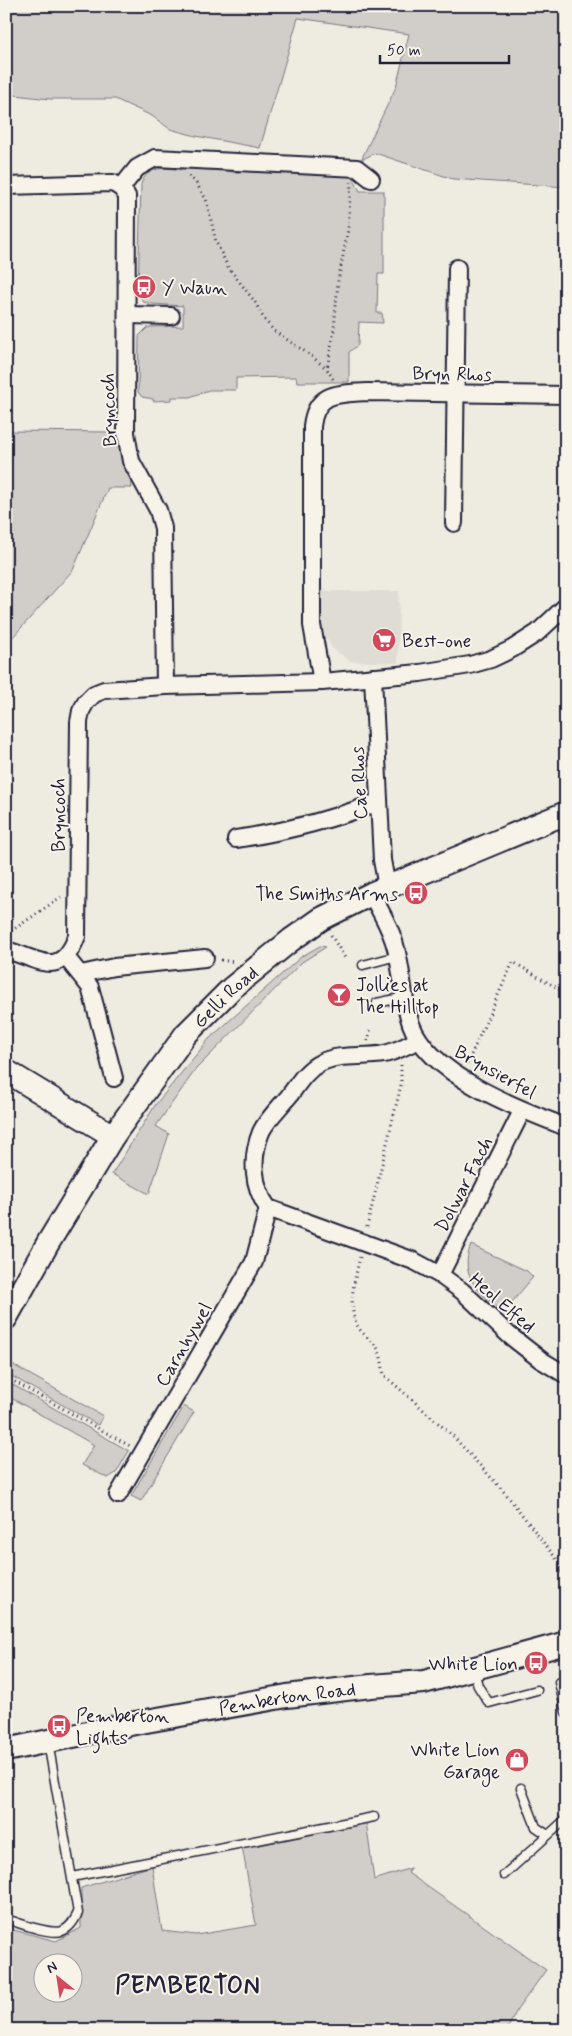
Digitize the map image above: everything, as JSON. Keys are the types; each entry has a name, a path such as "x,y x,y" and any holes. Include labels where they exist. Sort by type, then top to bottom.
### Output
{"main road":[{"name":"Gelli Road","path":"6,1318 48,1243 114,1136 186,1034 232,988 291,940 321,919 379,890 563,821"},
{"path":"6,1071 114,1136"},
{"name":"Pemberton Road","path":"6,1750 145,1721 288,1696 424,1682 566,1642"}],"street":[{"path":"6,186 113,183 121,188 137,168 155,158 356,168 371,179"},
{"name":"Bryncoch","path":"121,188 127,196 128,208 126,434 131,461 158,510 164,528 165,686"},
{"path":"454,523 457,268"},
{"path":"127,315 171,316"},
{"name":"Bryn Rhos","path":"337,394 456,393 566,395"},
{"path":"322,682 312,626 312,426 313,413 319,403 337,394"},
{"name":"Bryncoch","path":"66,957 73,948 77,936 79,722 81,711 94,694 104,690 165,686 322,682 420,673 470,665 491,659 512,649 537,633 566,606"},
{"name":"Cae Rhos","path":"372,677 382,860 379,890"},
{"path":"236,840 266,835 335,818 380,802"},
{"name":"Brynsierfel","path":"379,890 386,922 397,956 411,1024 419,1040 437,1060 460,1078 522,1110 566,1127"},
{"path":"6,950 43,964 54,963 66,957 81,974 90,987 114,1078"},
{"path":"81,974 114,967 205,958"},
{"path":"419,1040 401,1049 384,1054 332,1058 320,1062 308,1071 262,1131 256,1149 256,1186 261,1199 268,1208 414,1261 440,1275"},
{"name":"Dolwar Fach","path":"440,1275 522,1110"},
{"name":"Carnhywel","path":"118,1495 254,1262 268,1208"},
{"name":"Heol Elfed","path":"440,1275 462,1291 510,1335 541,1360 566,1375"}],"lane":[{"path":"363,965 397,956"},
{"path":"377,1003 405,997"},
{"path":"473,1668 478,1686 489,1703 537,1690"},
{"path":"566,1680 559,1682 566,1712"},
{"path":"6,1919 40,1929 61,1932 72,1924 78,1914 48,1742"},
{"path":"520,1788 536,1827 548,1835"},
{"path":"72,1877 374,1817"},
{"path":"504,1875 566,1819"}],"path":[{"path":"327,369 334,330 338,281 348,230 349,191 356,168"},
{"path":"182,170 196,183 206,199 216,242 228,267 274,331 309,354 327,369 333,379 337,394"},
{"path":"6,934 78,886"},
{"path":"321,919 345,958"},
{"path":"460,1078 513,962 566,993"},
{"path":"401,1049 402,1085 354,1283 352,1307 357,1326 376,1346 384,1375 453,1436 506,1494 565,1571"},
{"path":"6,1377 143,1453"}],"shaded area":[{"path":"6,6 566,6 566,187 453,179 375,153 361,160 396,87 409,34 298,18 260,148 170,129 152,116 115,99 50,99 6,94"},
{"path":"182,164 208,165 236,173 250,168 350,173 360,191 384,191 384,274 378,274 377,313 382,313 383,323 359,322 358,345 349,352 349,382 297,382 296,377 236,378 236,390 209,390 190,397 172,397 172,400 153,401 153,399 142,397 138,392 139,336 147,328 151,327 183,326 183,306 143,302 138,291 141,184 144,178 152,171 163,168 181,170"},
{"path":"6,431 115,432 116,440 120,443 121,455 132,488 108,488 73,570 12,638 6,672"},
{"path":"321,591 399,591 398,663 350,661 333,649 324,635 322,627"},
{"path":"320,946 326,947 302,962 196,1069 156,1126 169,1134 149,1194 112,1174 156,1104 209,1039 302,956"},
{"path":"471,1245 527,1271 533,1277 503,1313 479,1291 469,1275 467,1267"},
{"path":"6,1361 103,1416 98,1425 6,1373"},
{"path":"6,1381 129,1451 116,1473 108,1478 82,1465 94,1445 6,1395"},
{"path":"184,1406 194,1412 141,1501 131,1496"},
{"path":"366,1821 374,1880 411,1868 408,1873 546,1970 517,2010 507,2030 6,2030 6,1928 56,1941 81,1928 81,1888 152,1866 162,1931 196,1935 256,1925 242,1846"}],"place":[{"name":"Y Waun","path":"144,287"},
{"name":"Best-one","path":"384,640"},
{"name":"The Smiths Arms","path":"416,893"},
{"name":"Jollies at The Hilltop","path":"339,995"},
{"name":"White Lion","path":"536,1663"},
{"name":"Pemberton Lights","path":"59,1726"},
{"name":"White Lion Garage","path":"517,1760"}],"district":[{"name":"PEMBERTON","path":"188,1985"}]}
